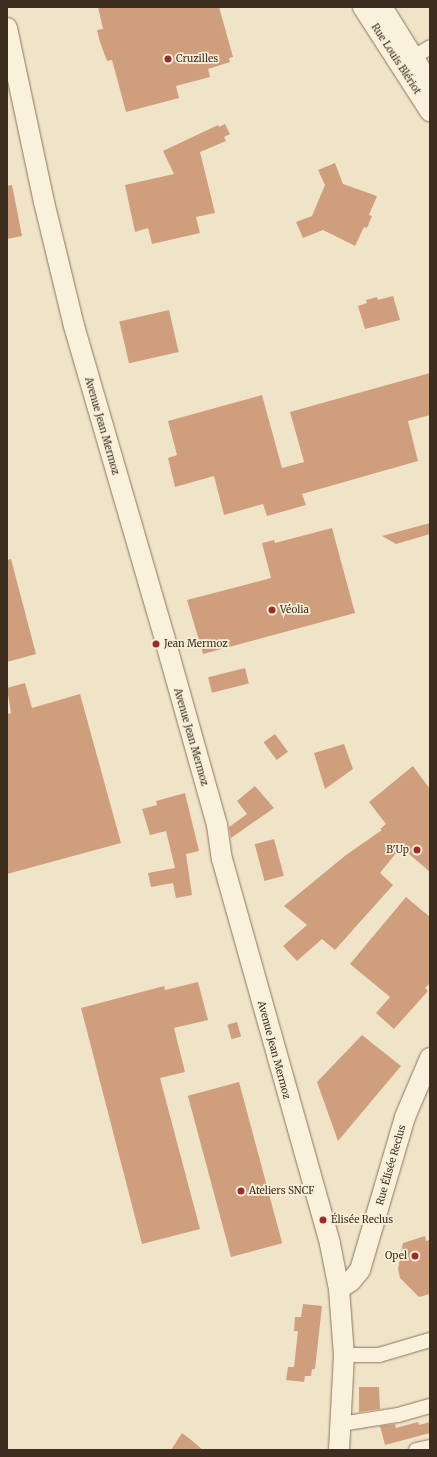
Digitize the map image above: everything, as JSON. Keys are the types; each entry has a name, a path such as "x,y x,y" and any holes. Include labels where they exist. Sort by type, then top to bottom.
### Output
{"main road":[{"name":"Rue Louis Blériot","path":"369,10 412,58 430,84"},
{"name":"Rue Louis Blériot","path":"369,10 430,111"},
{"name":"Avenue Jean Mermoz","path":"7,28 44,202 74,326 216,825 222,859 323,1220 339,1289 344,1355 339,1450"},
{"name":"Rue Élisée Reclus","path":"339,1289 351,1281 360,1270 405,1117 430,1058"}],"street":[{"path":"412,58 430,47"},
{"path":"344,1355 379,1355 430,1340"},
{"path":"341,1424 398,1415 430,1406"},
{"path":"416,1450 430,1447"}],"building":[{"name":"Cruzilles","path":"98,7 219,7 233,57 229,58 230,62 208,69 210,77 176,86 179,98 126,112 112,60 107,61 100,42 97,30 103,29"},
{"path":"225,124 230,134 224,137 226,141 200,152 215,213 196,217 200,233 152,244 148,228 135,232 125,185 174,174 163,151 218,125 219,127"},
{"path":"335,163 343,184 377,196 369,215 372,216 367,228 364,227 355,246 323,230 303,238 296,222 312,216 325,185 318,170"},
{"path":"12,185 22,236 7,239 7,186"},
{"path":"393,296 400,320 365,329 358,306 367,303 366,300 377,297 378,300"},
{"path":"169,310 179,352 129,363 119,321"},
{"path":"430,373 430,415 408,421 418,461 302,494 306,505 267,516 263,504 224,515 214,476 175,487 168,458 177,455 168,421 262,395 282,468 304,462 290,412"},
{"path":"430,523 430,534 396,544 382,536"},
{"name":"Véolia","path":"332,528 355,613 203,654 187,600 271,578 262,543 274,540 275,543"},
{"path":"11,559 36,654 7,662 7,560"},
{"path":"245,668 249,684 212,693 208,677"},
{"path":"25,683 32,708 80,694 121,843 7,874 7,714 11,713 7,688"},
{"path":"275,734 288,752 277,760 264,742"},
{"path":"344,744 353,769 325,789 314,753"},
{"path":"413,766 430,789 430,872 401,847 380,873 393,885 335,950 322,939 297,961 283,946 307,925 284,906 346,855 382,830 380,829 386,824 369,802"},
{"path":"255,786 274,808 231,838 229,827 247,814 237,801"},
{"path":"185,793 199,851 186,854 192,895 176,898 173,883 151,887 148,873 175,868 166,831 150,835 142,809 157,805 156,801"},
{"path":"274,839 284,876 265,881 255,844"},
{"path":"406,897 430,917 430,983 425,988 428,991 394,1029 376,1013 390,997 350,964"},
{"path":"198,982 208,1020 174,1028 185,1072 160,1078 200,1229 142,1244 81,1008 164,986 165,990"},
{"path":"237,1022 241,1036 232,1039 227,1025"},
{"path":"362,1035 401,1066 338,1141 317,1082"},
{"name":"Ateliers SNCF","path":"239,1082 282,1243 231,1257 188,1096"},
{"name":"Opel","path":"425,1236 426,1241 430,1240 430,1294 419,1297 400,1278 398,1269 403,1243"},
{"path":"303,1304 322,1306 315,1369 312,1369 311,1376 305,1376 304,1382 286,1380 288,1367 294,1367 298,1331 294,1331 295,1317 301,1317"},
{"path":"359,1387 379,1387 380,1409 359,1412"},
{"path":"418,1422 419,1425 430,1422 430,1433 385,1445 380,1426 395,1424 396,1428"},
{"path":"182,1433 190,1439 203,1450 171,1450"}],"place":[{"name":"Cruzilles","path":"168,59"},
{"name":"Véolia","path":"272,610"},
{"name":"Jean Mermoz","path":"156,644"},
{"name":"B'Up","path":"417,850"},
{"name":"Ateliers SNCF","path":"241,1191"},
{"name":"Élisée Reclus","path":"323,1220"},
{"name":"Opel","path":"415,1256"}]}
